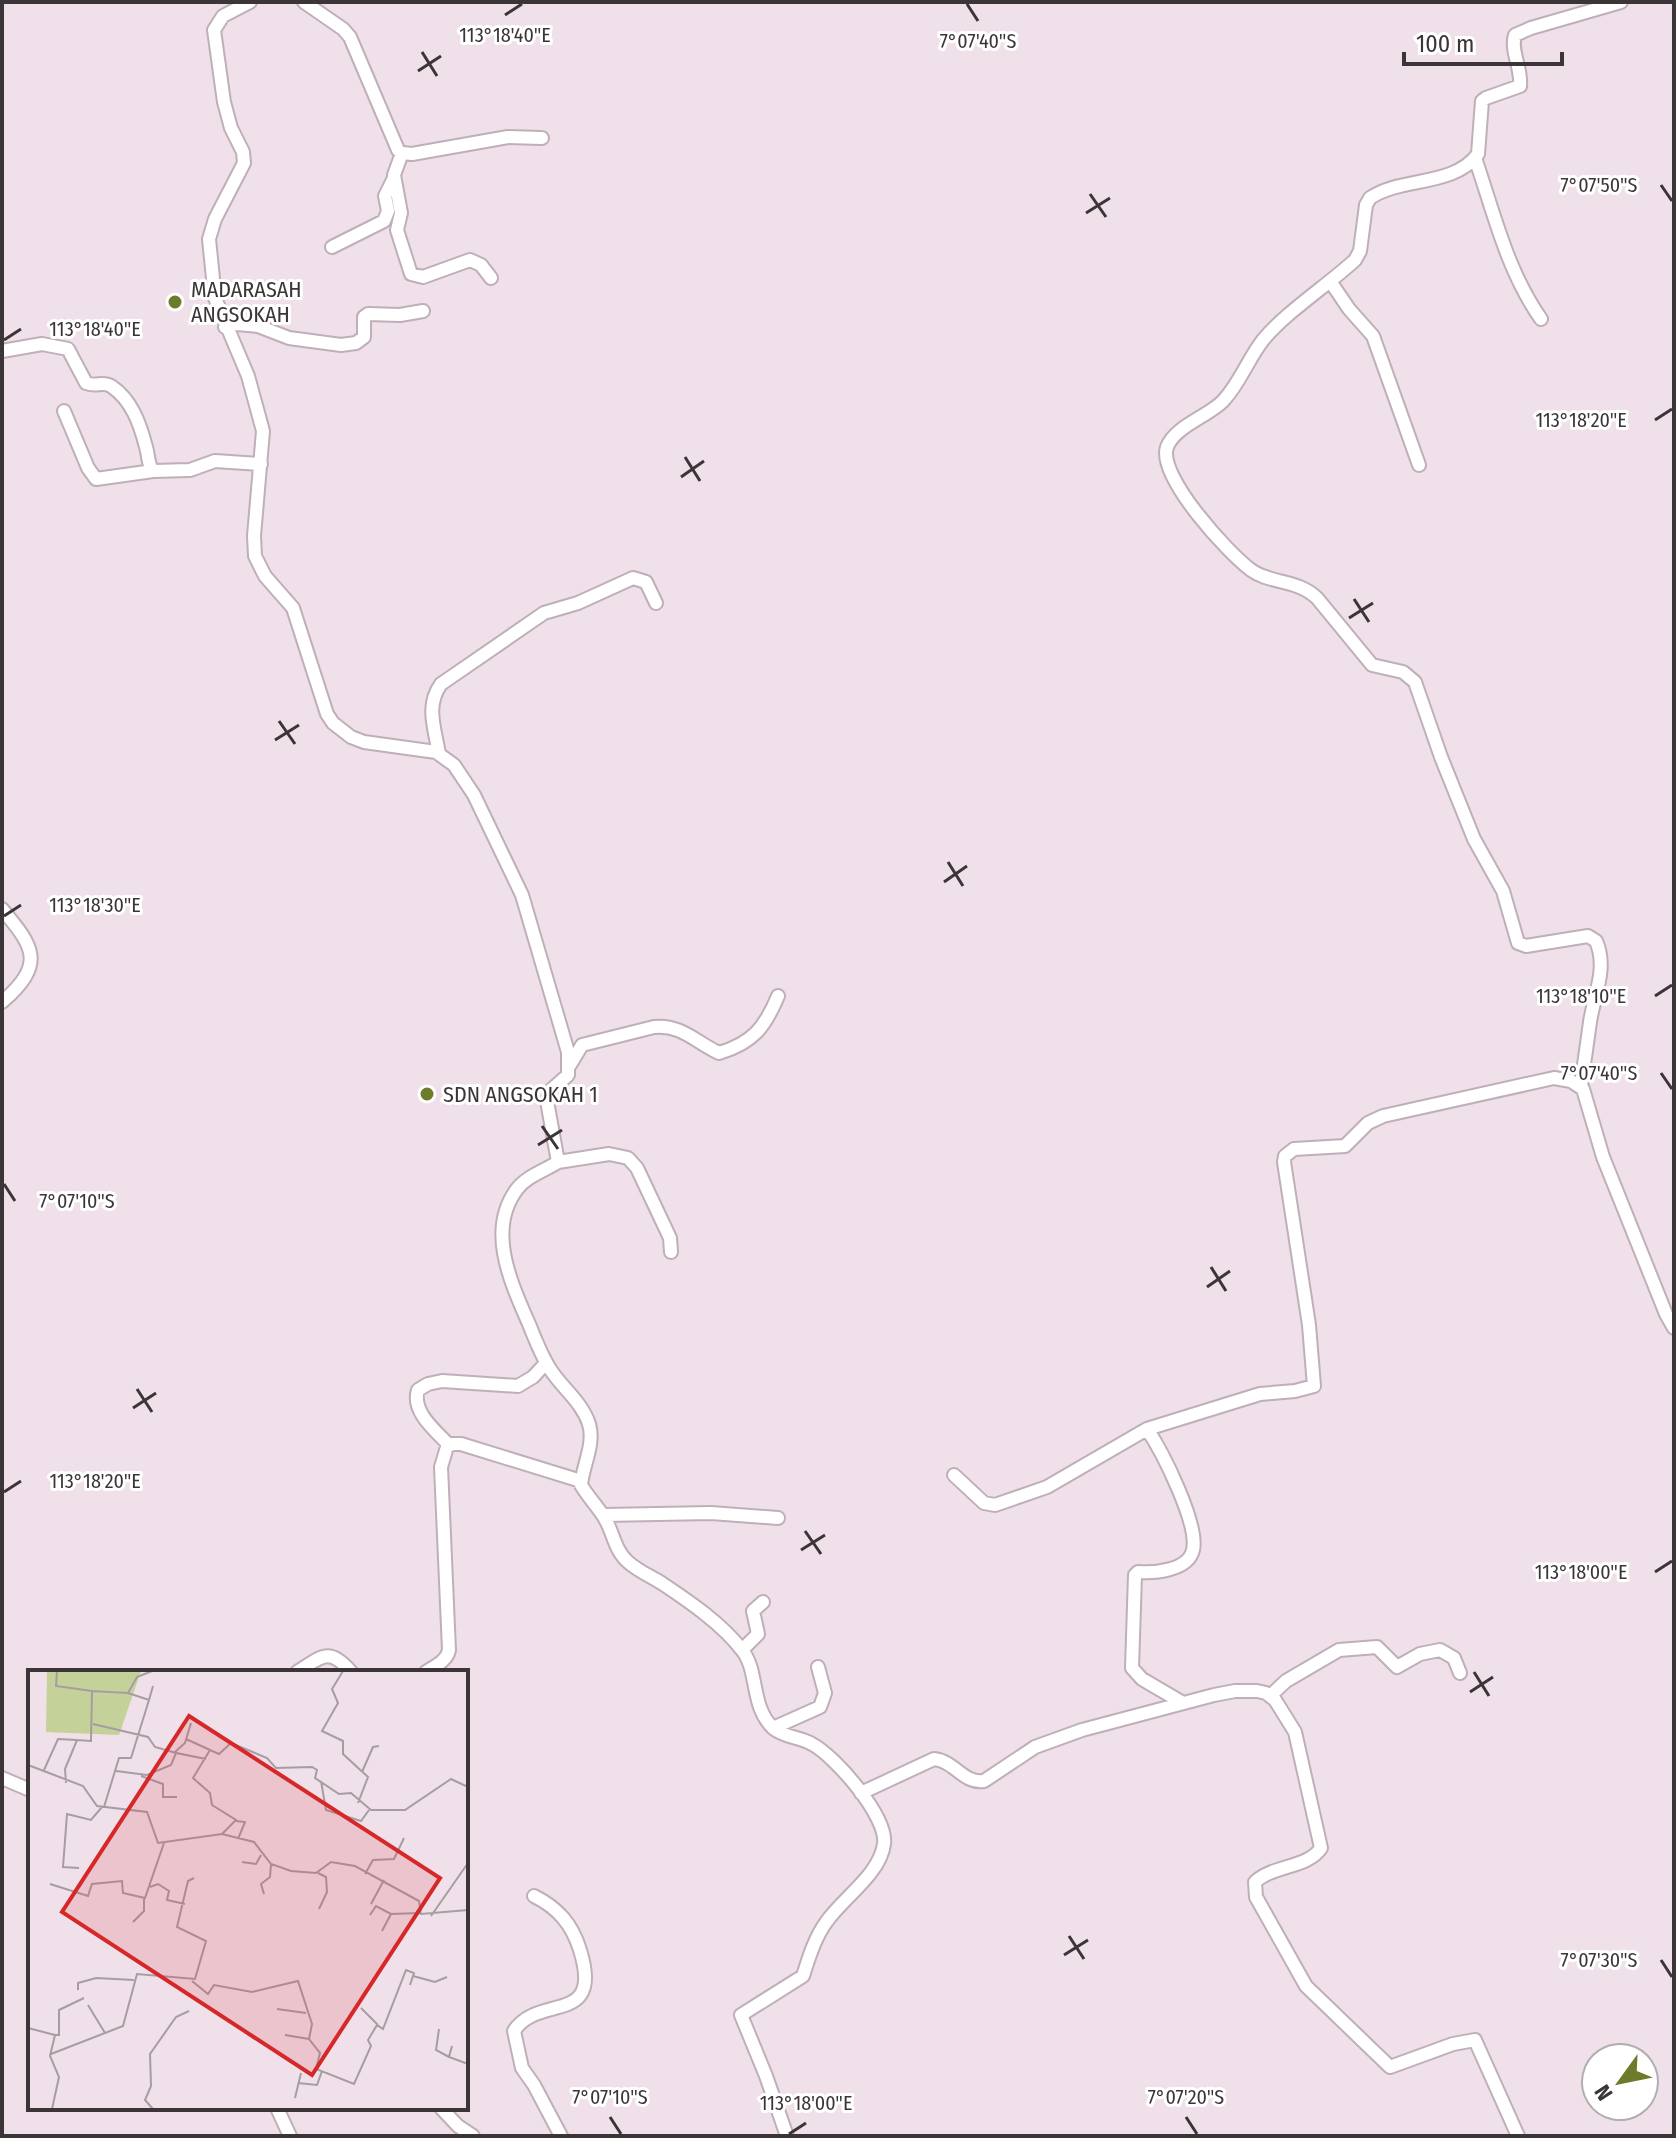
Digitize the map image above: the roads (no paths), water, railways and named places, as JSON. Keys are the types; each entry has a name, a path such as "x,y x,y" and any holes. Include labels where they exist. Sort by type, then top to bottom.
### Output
{"street":[{"path":"250,2 219,18 214,30 224,102 231,128 243,152 244,163 215,219 209,239 212,285 225,327 258,403 263,431 255,556 269,581 293,608 329,718 358,740 439,754 454,765 469,786 522,895 554,995 570,1065"},
{"path":"304,2 350,37 398,150 402,153 412,154 508,137 542,138"},
{"path":"1621,2 1515,35 1513,41 1521,74 1520,86 1482,101 1478,122 1478,154 1475,158 1454,172 1370,198 1366,205 1360,251 1355,260 1266,337 1222,402 1191,423 1169,444 1167,466 1179,488 1210,528 1250,570 1307,590 1372,665 1403,672 1415,682 1474,839 1503,891 1518,943 1526,946 1588,936 1596,941 1601,963 1600,977 1590,1018 1581,1086 1603,1157 1674,1328"},
{"path":"332,247 384,221 388,211 385,196 402,153"},
{"path":"1475,158 1514,272 1541,319"},
{"path":"394,178 401,213 397,230 411,274 423,277 470,260 481,265 491,278"},
{"path":"1330,281 1373,336 1419,465"},
{"path":"225,327 246,324 298,340 351,344 364,337 364,317 368,314 400,315 423,311"},
{"path":"2,351 42,344 68,349 86,383 92,386 110,385 133,410 153,471"},
{"path":"64,411 88,468 96,479 153,471 190,470 215,461 261,464"},
{"path":"439,754 431,711 435,692 441,684 511,633 544,613 578,603 633,578 646,582 656,603"},
{"path":"2,909 22,931 31,951 24,978 2,1002"},
{"path":"558,1162 547,1101 551,1090 568,1075 570,1065 582,1045 664,1026 684,1032 719,1053 747,1042 761,1031 778,996"},
{"path":"954,1475 990,1506 1047,1487 1147,1429 1260,1394 1314,1386 1309,1325 1284,1162 1289,1152 1294,1149 1345,1146 1368,1123 1383,1116 1554,1078 1581,1086"},
{"path":"671,1252 670,1238 637,1168 628,1158 609,1154 558,1162 521,1185 504,1216 504,1256 509,1277 546,1363 589,1423 589,1445 581,1481 583,1489 604,1515 618,1550 628,1562 729,1635 747,1656 759,1706 773,1728 813,1744 861,1793 884,1830 884,1844 879,1858 824,1926 806,1962 803,1976 741,2015 787,2136"},
{"path":"449,1445 419,1409 418,1390 442,1381 518,1386 533,1377 546,1363"},
{"path":"1147,1429 1162,1450 1181,1497 1189,1521 1193,1550 1189,1557 1170,1570 1138,1572 1135,1575 1132,1668 1142,1679 1183,1703"},
{"path":"429,1670 448,1656 441,1467 449,1445 461,1444 581,1481"},
{"path":"604,1515 711,1513 778,1518"},
{"path":"742,1650 758,1634 753,1611 763,1602"},
{"path":"1270,1696 1293,1677 1347,1647 1377,1647 1397,1667 1434,1649 1446,1651 1454,1658 1460,1673"},
{"path":"300,1670 330,1656 340,1660 349,1670"},
{"path":"773,1728 820,1707 825,1693 818,1667"},
{"path":"861,1793 934,1759 950,1763 965,1777 976,1782 984,1781 1035,1747 1082,1730 1235,1691 1257,1691 1270,1696 1290,1721 1299,1742 1321,1848 1314,1855 1263,1874 1255,1882 1256,1897 1288,1957 1318,2000 1390,2067 1453,2044 1475,2040 1518,2136"},
{"path":"2,1778 28,1789"},
{"path":"534,1896 563,1914 578,1945 587,1977 584,1991 571,2002 522,2021 514,2031 522,2068 561,2136"},
{"path":"278,2110 290,2136"},
{"path":"443,2110 473,2136"}],"place":[{"name":"MADARASAH ANGSOKAH","path":"175,302"},
{"name":"SDN ANGSOKAH 1","path":"427,1094"}]}
